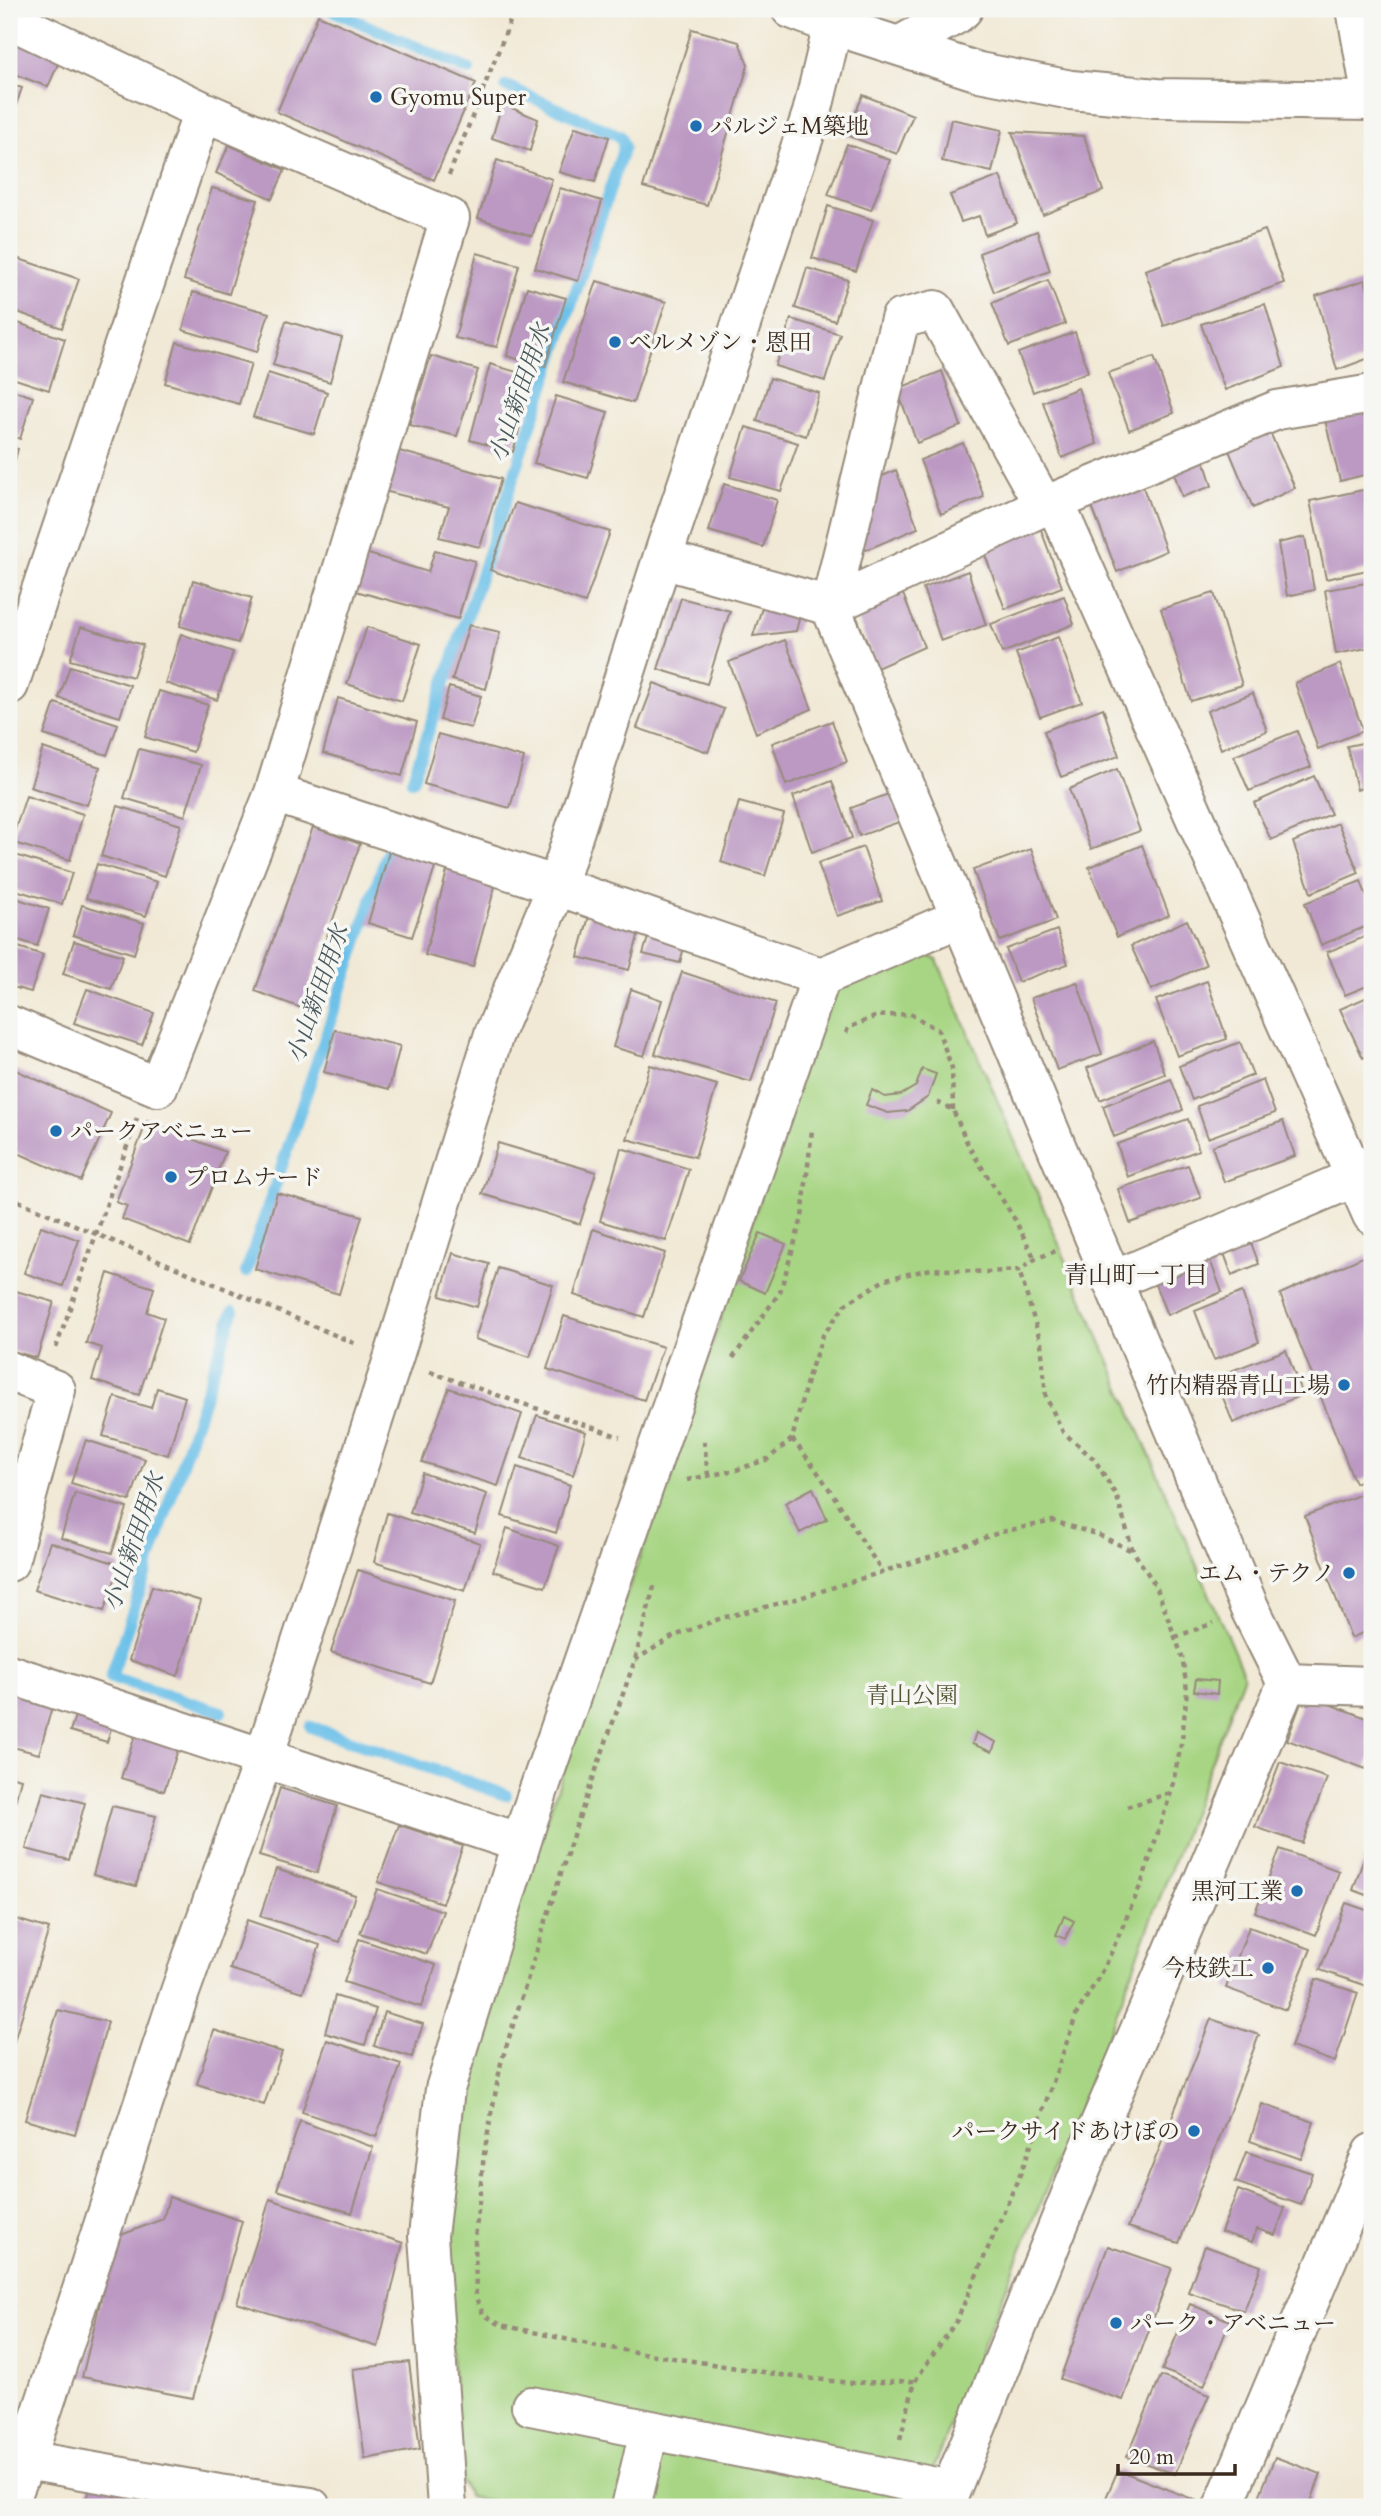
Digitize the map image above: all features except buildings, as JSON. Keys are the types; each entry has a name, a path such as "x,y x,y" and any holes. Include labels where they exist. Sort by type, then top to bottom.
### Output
{"street":[{"path":"791,9 979,72 1071,90 1157,98 1372,100 1356,9"},
{"path":"899,46 963,9"},
{"path":"9,19 203,111 450,218 274,793 158,1087 9,1025"},
{"path":"9,2502 26,2460 180,1992 263,1760 393,1359 494,1034 557,886 662,559 812,113 833,25"},
{"path":"9,685 203,111"},
{"path":"531,2406 891,2478 948,2498 1093,2140 1287,1683 1250,1609 830,606 900,319 935,310 1049,505 1365,1174 1372,1215"},
{"path":"662,559 830,606 1049,505 1277,410 1372,394"},
{"path":"274,793 821,977 961,917"},
{"path":"447,2507 428,2236 445,2089 521,1843 821,977"},
{"path":"1112,1281 1365,1174"},
{"path":"9,1562 56,1390 26,1378"},
{"path":"9,1674 521,1843"},
{"path":"1287,1683 1372,1686"},
{"path":"1223,2507 1372,2153"},
{"path":"631,2507 649,2431"},
{"path":"26,2460 217,2501 311,2507"}],"path":[{"path":"434,211 515,9"},
{"path":"843,1040 848,1028 877,1016 910,1014 938,1030 952,1068 953,1110 969,1147 1014,1218 1035,1259"},
{"path":"26,1378 96,1236 150,1082"},
{"path":"937,1102 953,1110"},
{"path":"728,1367 780,1292 802,1218 814,1121"},
{"path":"9,1197 96,1236 393,1359 653,1458 685,1481 736,1470 768,1459 792,1439 808,1377 823,1335 846,1304 886,1279 931,1269 986,1272 1019,1270 1041,1343 1046,1397 1063,1432 1095,1460 1117,1497 1133,1551 1156,1586 1182,1656 1187,1690 1182,1740 1171,1793 1142,1882 1104,1969 1077,2013 1024,2165 957,2320 915,2381 891,2478"},
{"path":"705,1432 708,1475"},
{"path":"792,1439 816,1467 882,1571"},
{"path":"915,2381 838,2382 597,2346 501,2325 483,2314 477,2298 475,2239 484,2154 501,2063 574,1832 635,1660 674,1636 722,1618 796,1599 1001,1532 1053,1521 1099,1535 1133,1551"},
{"path":"1127,1807 1171,1793"}],"green space":[{"name":"青山公園","path":"915,949 937,960 1244,1675 1101,2054 917,2507 532,2507 468,2497 457,2470 448,2242 472,2055 542,1832 677,1453 830,983"}],"waterway":[{"name":"小山新田用水","path":"329,9 469,70"},
{"name":"小山新田用水","path":"412,781 624,147 620,136 506,86"},
{"name":"小山新田用水","path":"246,1272 389,848"},
{"name":"小山新田用水","path":"221,1712 111,1677 233,1311"},
{"name":"小山新田用水","path":"311,1727 506,1795"}],"place":[{"name":"Gyomu Super","path":"376,97"},
{"name":"パルジェM築地","path":"696,126"},
{"name":"ベルメゾン・恩田","path":"615,342"},
{"name":"パークアベニュー","path":"56,1131"},
{"name":"プロムナード","path":"171,1177"},
{"name":"竹内精器青山工場","path":"1344,1385"},
{"name":"エム・テクノ","path":"1349,1573"},
{"name":"黒河工業","path":"1297,1891"},
{"name":"今枝鉄工","path":"1268,1968"},
{"name":"パークサイドあけぼの","path":"1194,2131"},
{"name":"パーク・アベニュー","path":"1116,2323"}],"district":[{"name":"青山町一丁目","path":"1136,1275"}]}
